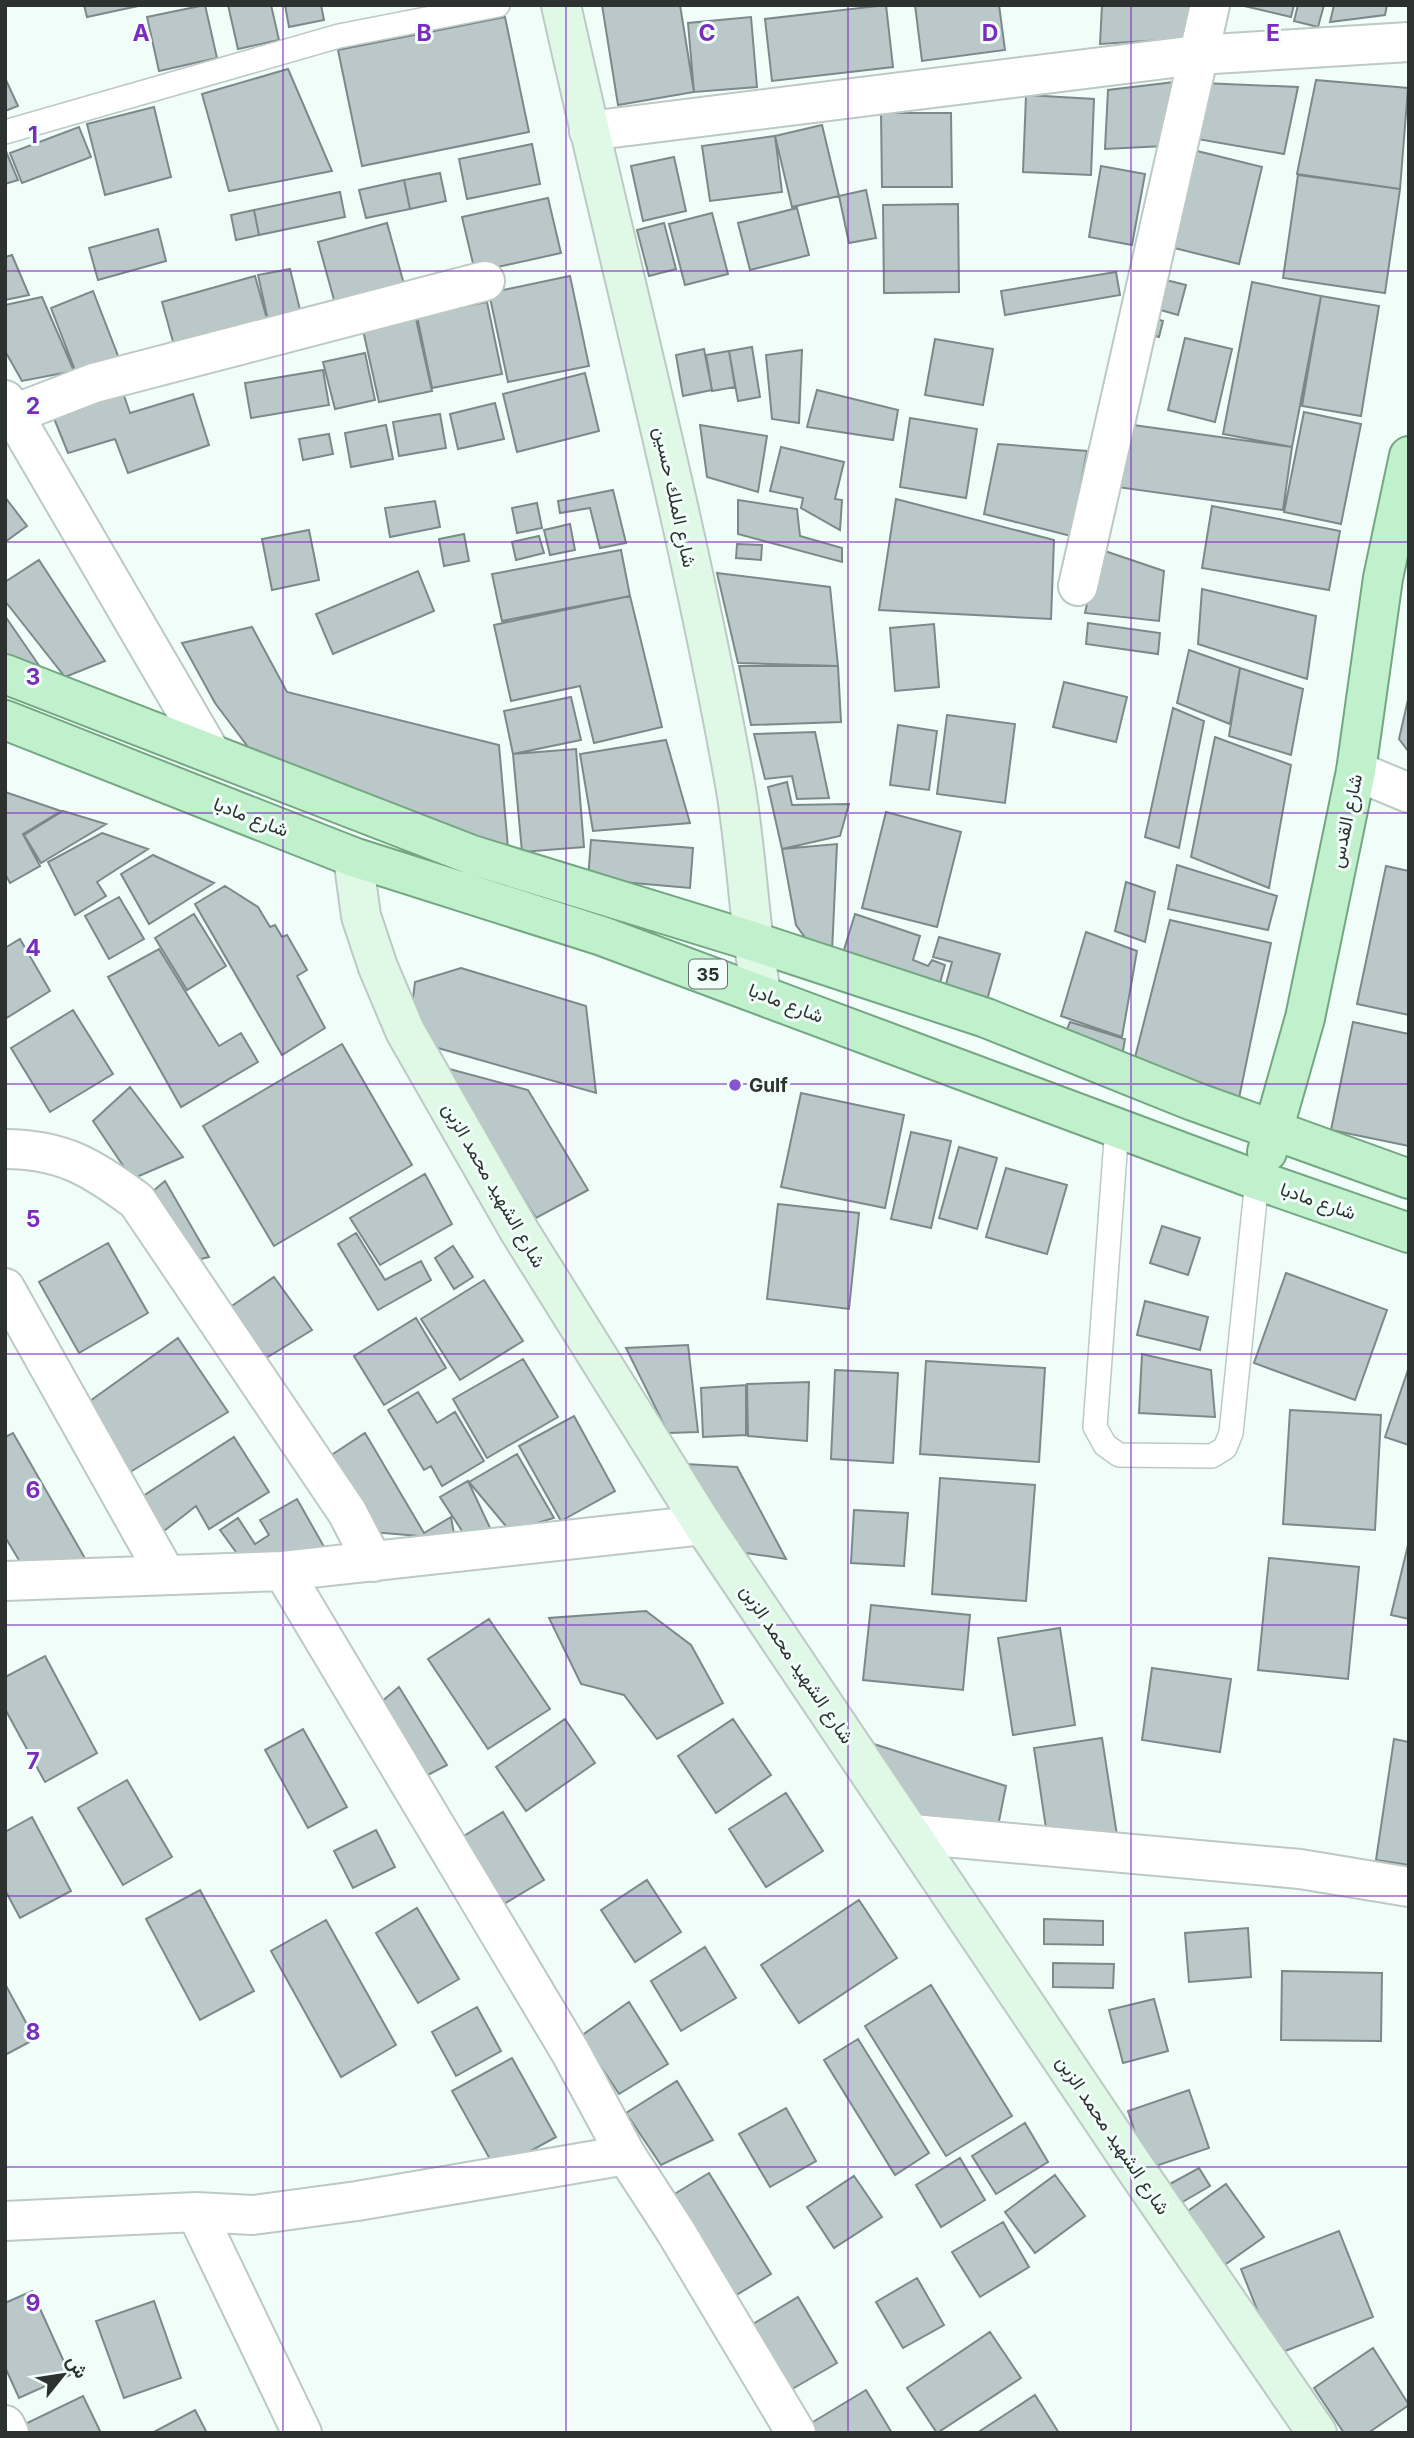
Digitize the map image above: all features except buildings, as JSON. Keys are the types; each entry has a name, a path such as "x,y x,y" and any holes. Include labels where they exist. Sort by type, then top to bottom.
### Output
{"main road":[{"name":"شارع القدس","path":"1257,1180 1275,1129 1305,1018 1356,771 1383,578 1408,459"},
{"name":"35","path":"5,674 210,751 472,855 752,941 986,1018 1193,1101 1409,1179"},
{"name":"شارع مادبا","path":"5,720 353,857 602,936 1257,1180 1409,1233"}],"street":[{"name":"شارع الملك حسين","path":"561,5 664,443 735,786 752,941 761,993"},
{"path":"1078,586 1210,5"},
{"path":"589,131 1197,55 1409,41"},
{"path":"210,751 9,407 485,281"},
{"path":"1356,771 1409,793"},
{"name":"شارع الشهيد محمد الزبن","path":"353,857 361,916 378,967 405,1031 520,1232 703,1525 1317,2433"},
{"path":"5,1149 35,1149 68,1157 103,1175 137,1201 347,1512 373,1562"},
{"path":"5,1288 166,1575"},
{"path":"5,1581 283,1571 703,1525"},
{"path":"283,1571 571,2053 626,2155 676,2232 796,2433"},
{"path":"912,1835 1300,1869 1409,1887"},
{"path":"5,2221 196,2212 253,2215 331,2205 626,2155"},
{"path":"196,2212 302,2433"},
{"path":"5,2425 9,2433"}],"lane":[{"path":"5,132 339,36 498,5"},
{"path":"1117,1126 1095,1427 1105,1445 1119,1455 1212,1456 1225,1448 1231,1433 1257,1180"}],"place":[{"name":"Gulf","path":"735,1085"}]}
